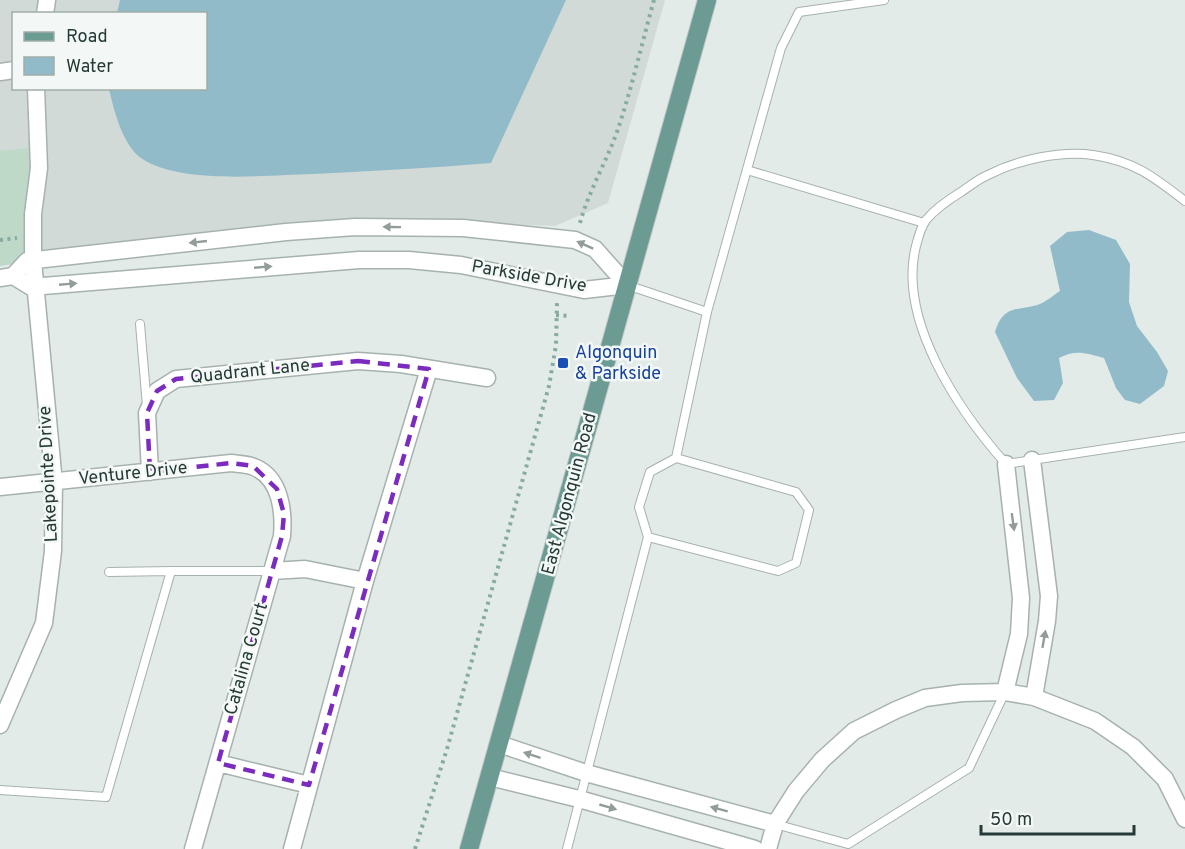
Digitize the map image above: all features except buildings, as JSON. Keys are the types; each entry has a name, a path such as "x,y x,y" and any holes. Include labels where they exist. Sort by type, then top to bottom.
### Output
{"main road":[{"name":"East Algonquin Road","path":"469,849 564,517 707,0"}],"street":[{"path":"6,277 27,261 33,261 33,214 39,168 36,90"},
{"name":"Parkside Drive","path":"33,261 286,232 355,227 463,228 575,240 595,249 627,285"},
{"name":"Parkside Drive","path":"6,277 31,287 359,260 409,260 461,265 584,290 627,285"},
{"name":"Lakepointe Drive","path":"0,724 44,623 53,551 54,483 33,261"},
{"name":"Quadrant Lane","path":"147,413 158,391 176,379 358,361 400,364 487,378"},
{"path":"292,849 365,581 429,369"},
{"path":"147,413 150,472"},
{"path":"1032,460 1049,596 1034,697"},
{"name":"Venture Drive","path":"0,487 231,464 254,466 264,473"},
{"path":"1005,692 1019,634 1021,598 1006,464"},
{"name":"Catalina Court","path":"193,849 282,536 284,514 277,489 264,473"},
{"path":"272,571 305,569 365,581"},
{"path":"768,849 776,824 796,790 822,760 854,731 925,698 962,693 1005,692 1034,697 1095,721 1133,747 1165,779 1185,819"},
{"path":"499,744 586,773 776,824"},
{"path":"218,763 309,785"},
{"path":"490,777 579,799 755,849"}],"lane":[{"path":"676,458 707,312 782,48 799,12 884,0"},
{"path":"1185,201 1148,172 1120,161 1092,154 1049,156 1022,162 988,175 939,206 924,222 916,247 913,277 914,299 921,324 943,377 983,438 1006,464 1185,437"},
{"path":"747,170 924,222"},
{"path":"627,285 707,312"},
{"path":"140,324 147,413"},
{"path":"567,849 648,537 639,507 650,472 676,458 796,492 809,510 796,563 778,571 648,537"},
{"path":"0,790 106,798 171,571"},
{"path":"109,572 272,571"},
{"path":"776,824 848,844 969,768 1005,692"}],"path":[{"path":"581,221 592,187 606,161 618,127 654,0"},
{"path":"0,240 20,238"},
{"path":"415,849 447,749 549,386 556,345 556,308 563,285"},
{"path":"556,315 571,316"}],"highlighted area":[{"path":"358,361 429,369 309,785 218,763 282,536 284,514 277,489 253,466 231,463 150,472 147,413 157,391 176,379"}],"shaded area":[{"path":"0,0 665,0 608,203 555,226 398,220 0,265"}],"green space":[{"path":"39,147 33,261 0,266 0,151"}],"water":[{"path":"120,0 566,0 491,163 249,176 178,172 158,166 134,152 116,116 109,90 207,90 207,12 117,12"},
{"path":"1089,230 1116,240 1130,264 1129,302 1137,326 1168,371 1164,386 1140,404 1125,400 1116,388 1104,358 1081,353 1059,358 1063,383 1054,400 1034,401 1017,378 995,332 1007,313 1040,304 1060,291 1050,246 1067,232"}],"place":[{"name":"Algonquin & Parkside","path":"563,363"}]}
